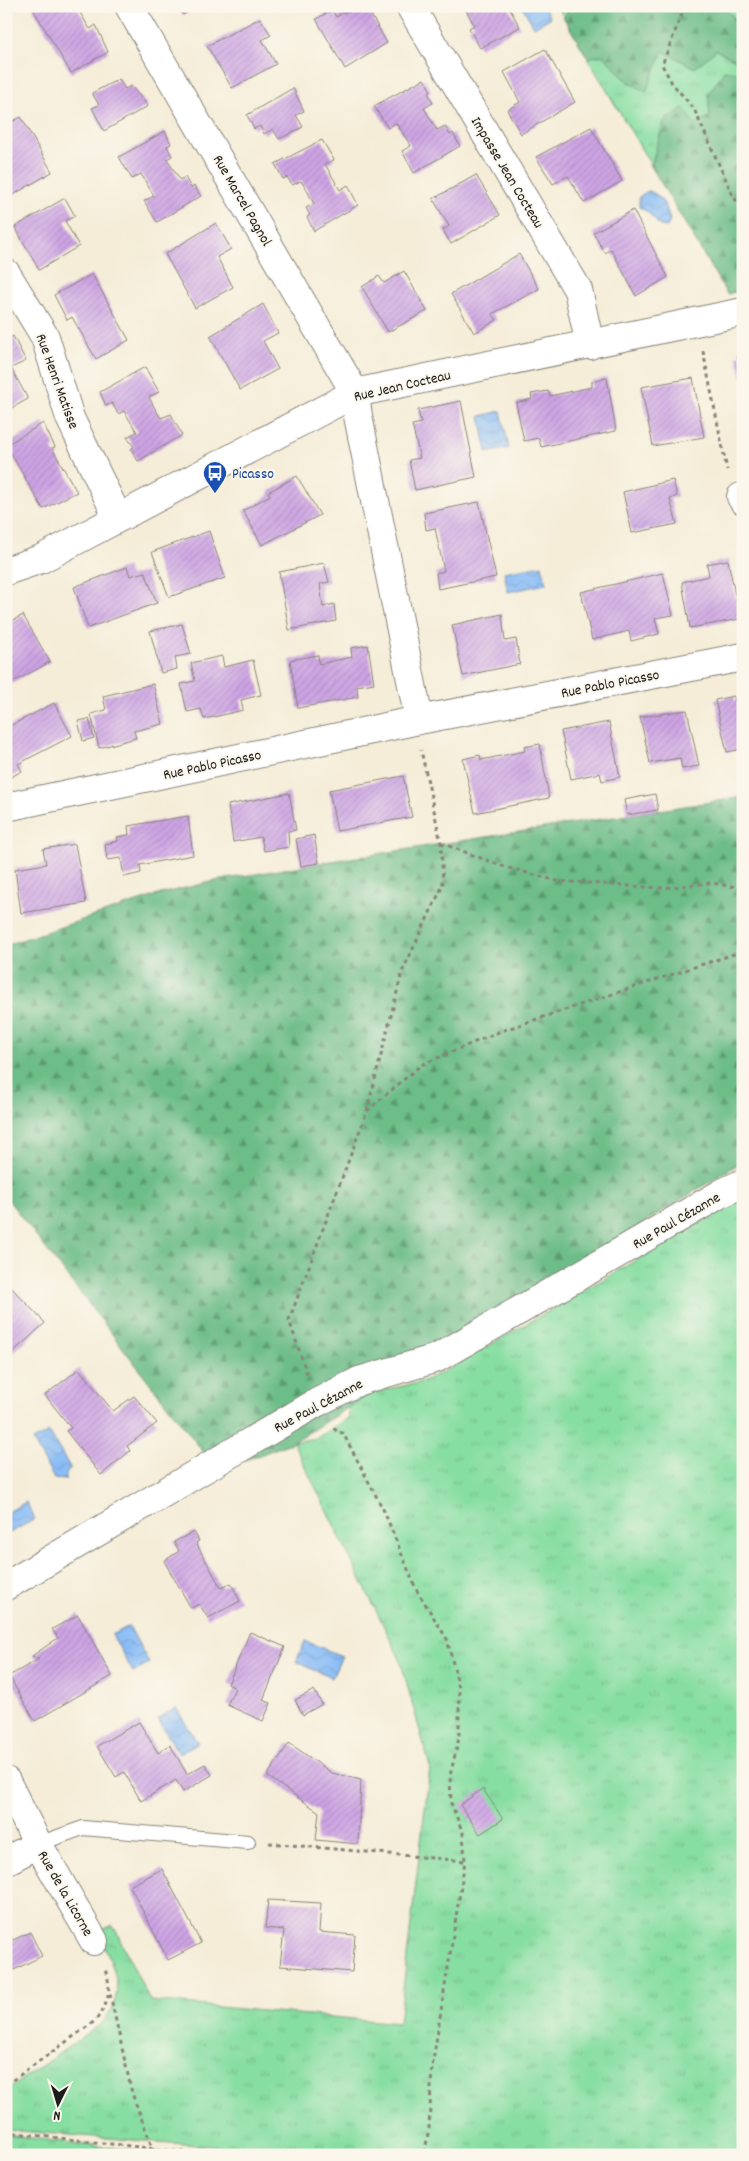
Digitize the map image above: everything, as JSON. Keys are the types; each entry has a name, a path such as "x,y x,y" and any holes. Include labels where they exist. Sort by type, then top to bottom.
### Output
{"street":[{"name":"Rue Marcel Pagnol","path":"129,6 356,393"},
{"name":"Impasse Jean Cocteau","path":"410,6 578,290 590,345"},
{"name":"Rue Henri Matisse","path":"6,273 45,337 70,418 118,518"},
{"name":"Rue Jean Cocteau","path":"6,571 41,559 356,393 743,312"},
{"path":"356,393 359,424 418,720"},
{"name":"Rue Pablo Picasso","path":"6,807 418,720 743,657"},
{"name":"Rue Paul Cézanne","path":"6,1586 316,1403 359,1381 437,1358 722,1193 743,1183"},
{"name":"Rue de la Licorne","path":"6,1781 38,1844 94,1941"},
{"name":"Rue de la Licorne","path":"6,1860 38,1844"}],"lane":[{"path":"38,1844 83,1828 248,1842"}],"path":[{"path":"686,6 662,65 672,83 694,109 734,198 743,207"},
{"path":"697,322 728,475 742,499"},
{"path":"418,720 420,743 441,843 443,886 402,972 367,1111 289,1320 316,1403 337,1432 343,1434 384,1511 416,1589 447,1639 460,1688 459,1738 450,1776 451,1802 463,1832 465,1861 432,2066 429,2128 425,2151 422,2155"},
{"path":"441,843 502,866 556,881 661,888 711,883 743,888"},
{"path":"367,1111 421,1066 492,1035 743,951"},
{"path":"248,1842 465,1861"},
{"path":"94,1941 107,1973 132,2093 155,2155"},
{"path":"6,2085 95,2021 106,2007 110,1994"},
{"path":"6,2132 209,2155"}],"green space":[{"path":"557,6 743,6 743,290 727,294"},
{"path":"570,6 722,6 740,23 743,18 743,61 741,63 716,50 695,68 663,51 646,92 627,81 603,55 588,58 564,18"},
{"path":"725,70 743,73 743,290 727,294 651,166 664,121 683,108 695,124 710,116 708,94"},
{"path":"743,797 743,1161 293,1442 218,1471 6,1197 6,945 164,893 215,881"},
{"path":"743,1198 743,1633 738,1637 743,1644 743,2155 324,2155 6,2130 6,2091 101,2024 110,2012 117,1990 116,1979 98,1932 113,1925 150,2001 399,2023 430,1767 400,1659 293,1442 317,1438 349,1417 347,1401 363,1394 418,1383 447,1370"},
{"path":"6,2135 172,2155 25,2155 6,2149"}],"water":[{"path":"522,6 544,6 550,18 534,27"},
{"path":"648,191 653,192 660,198 665,206 670,220 667,227 660,226 648,212 639,207 639,197"},
{"path":"501,411 509,448 487,453 480,416"},
{"path":"542,565 546,584 508,592 504,572"},
{"path":"49,1432 71,1469 67,1472 65,1480 54,1479 33,1441"},
{"path":"26,1502 35,1519 6,1535 6,1513"},
{"path":"129,1626 149,1663 133,1672 112,1635"},
{"path":"305,1641 342,1656 332,1678 296,1662"},
{"path":"176,1708 198,1743 179,1754 158,1719"}],"building":[{"path":"38,6 76,6 90,29 96,25 108,52 71,73 33,9"},
{"path":"178,6 197,6 183,15"},
{"path":"356,6 366,6 387,43 345,69 316,19 332,10 336,17"},
{"path":"464,6 508,6 520,27 480,48 469,28 474,25"},
{"path":"260,18 271,35 262,40 276,64 232,88 207,46"},
{"path":"545,49 575,102 521,134 507,110 520,102 504,72"},
{"path":"119,79 125,89 131,86 148,106 104,131 92,108 99,105 92,93"},
{"path":"424,79 431,91 428,93 433,103 424,108 437,130 445,126 450,135 453,133 460,146 414,173 402,151 411,146 396,123 388,128 374,106"},
{"path":"293,88 304,111 296,115 303,127 279,139 273,129 264,134 260,126 254,129 247,115"},
{"path":"21,117 52,172 6,199 6,125"},
{"path":"591,127 622,181 584,203 568,176 553,184 536,157"},
{"path":"165,131 171,144 167,146 172,156 167,159 180,180 185,177 191,188 194,186 201,196 157,222 144,201 154,196 141,174 132,179 119,157"},
{"path":"322,140 334,160 325,164 340,190 348,185 358,205 314,231 307,217 310,215 306,208 314,204 307,190 301,181 292,185 287,177 283,179 275,164"},
{"path":"476,175 500,215 451,244 443,230 449,226 433,199"},
{"path":"65,198 75,216 65,221 79,246 39,270 15,227"},
{"path":"633,210 668,277 636,296 611,249 605,253 593,233"},
{"path":"216,223 231,249 217,257 233,287 195,308 165,254"},
{"path":"519,254 539,289 492,314 497,320 474,333 451,294"},
{"path":"404,271 427,311 388,332 362,287 379,276 384,283"},
{"path":"92,274 129,340 96,359 72,317 67,320 54,295"},
{"path":"263,304 278,333 263,341 278,369 240,390 210,336"},
{"path":"13,336 26,361 11,368 28,399 6,411 6,340"},
{"path":"743,355 743,377 742,377 737,356"},
{"path":"145,367 159,392 149,397 154,407 161,418 171,414 182,435 138,461 131,449 134,447 127,437 137,432 124,411 118,414 112,403 106,406 100,392"},
{"path":"607,378 616,431 541,447 539,438 524,441 516,403 532,399 531,394 548,391 550,396 592,387 592,381"},
{"path":"693,378 704,437 653,446 641,387"},
{"path":"461,401 476,477 415,490 409,460 420,458 412,425 421,423 418,410"},
{"path":"43,423 55,447 52,448 77,492 43,509 6,445"},
{"path":"297,476 320,515 262,545 243,511 270,495 268,492"},
{"path":"673,480 677,496 670,499 677,524 632,533 623,492"},
{"path":"479,502 496,577 438,589 436,573 444,571 435,528 426,530 424,513"},
{"path":"209,531 225,578 169,597 152,552"},
{"path":"728,560 740,619 690,628 682,582 709,576 707,564"},
{"path":"324,563 329,582 320,584 323,607 334,604 336,621 289,630 279,572"},
{"path":"127,567 130,576 145,572 157,603 88,628 74,587"},
{"path":"663,573 673,615 655,618 659,634 631,641 629,631 592,640 581,592"},
{"path":"502,614 505,641 516,639 520,664 463,676 452,625"},
{"path":"23,615 50,662 6,686 6,624"},
{"path":"182,624 191,654 175,657 177,669 161,673 150,631"},
{"path":"368,645 374,683 357,686 358,697 298,708 290,660 318,655 319,664 352,657 351,648"},
{"path":"222,656 224,667 253,660 261,695 241,700 243,710 218,716 204,719 201,709 187,712 181,684 195,681 191,663"},
{"path":"153,684 163,724 134,731 136,738 99,748 91,714 106,710 103,696"},
{"path":"734,696 735,701 743,700 743,749 727,752 715,700"},
{"path":"54,703 72,736 18,764 22,771 9,778 6,773 6,728"},
{"path":"687,710 699,766 682,769 680,758 650,763 640,717"},
{"path":"89,719 94,738 83,741 78,721"},
{"path":"609,722 620,777 602,781 600,773 571,779 561,731"},
{"path":"540,744 549,798 475,813 463,759 480,755 481,760 525,751 524,747"},
{"path":"403,776 412,817 337,831 329,790"},
{"path":"289,793 296,830 288,831 289,847 264,851 261,837 233,842 228,805"},
{"path":"655,794 658,810 627,815 624,800"},
{"path":"188,816 193,855 140,865 141,873 124,877 121,858 107,860 105,844 118,841 117,837 129,835 128,826"},
{"path":"314,835 319,863 301,866 296,839"},
{"path":"75,844 86,903 21,913 15,869 46,864 43,849"},
{"path":"6,1282 45,1323 8,1357 6,1355"},
{"path":"79,1369 113,1411 134,1396 157,1423 127,1446 130,1451 101,1475 66,1431 71,1428 45,1395"},
{"path":"194,1532 199,1541 196,1543 221,1588 231,1583 240,1601 208,1618 199,1604 191,1608 164,1561 179,1551 174,1542"},
{"path":"78,1615 112,1676 35,1721 9,1676 39,1659 32,1656 58,1638 52,1629"},
{"path":"250,1632 285,1647 263,1700 271,1703 263,1721 227,1705 235,1688 228,1684"},
{"path":"314,1690 322,1704 303,1715 295,1700"},
{"path":"139,1722 158,1753 170,1745 187,1774 205,1764 212,1775 183,1792 176,1780 141,1801 124,1772 116,1777 97,1746"},
{"path":"289,1743 332,1773 361,1780 358,1844 316,1840 319,1812 267,1776"},
{"path":"483,1789 503,1819 480,1834 460,1805"},
{"path":"162,1869 201,1943 168,1960 130,1886"},
{"path":"268,1900 321,1903 319,1932 355,1935 352,1972 280,1966 284,1930 265,1928"},
{"path":"6,1928 13,1940 30,1932 42,1956 12,1971 6,1961"}],"place":[{"name":"Picasso","path":"215,494"}]}
